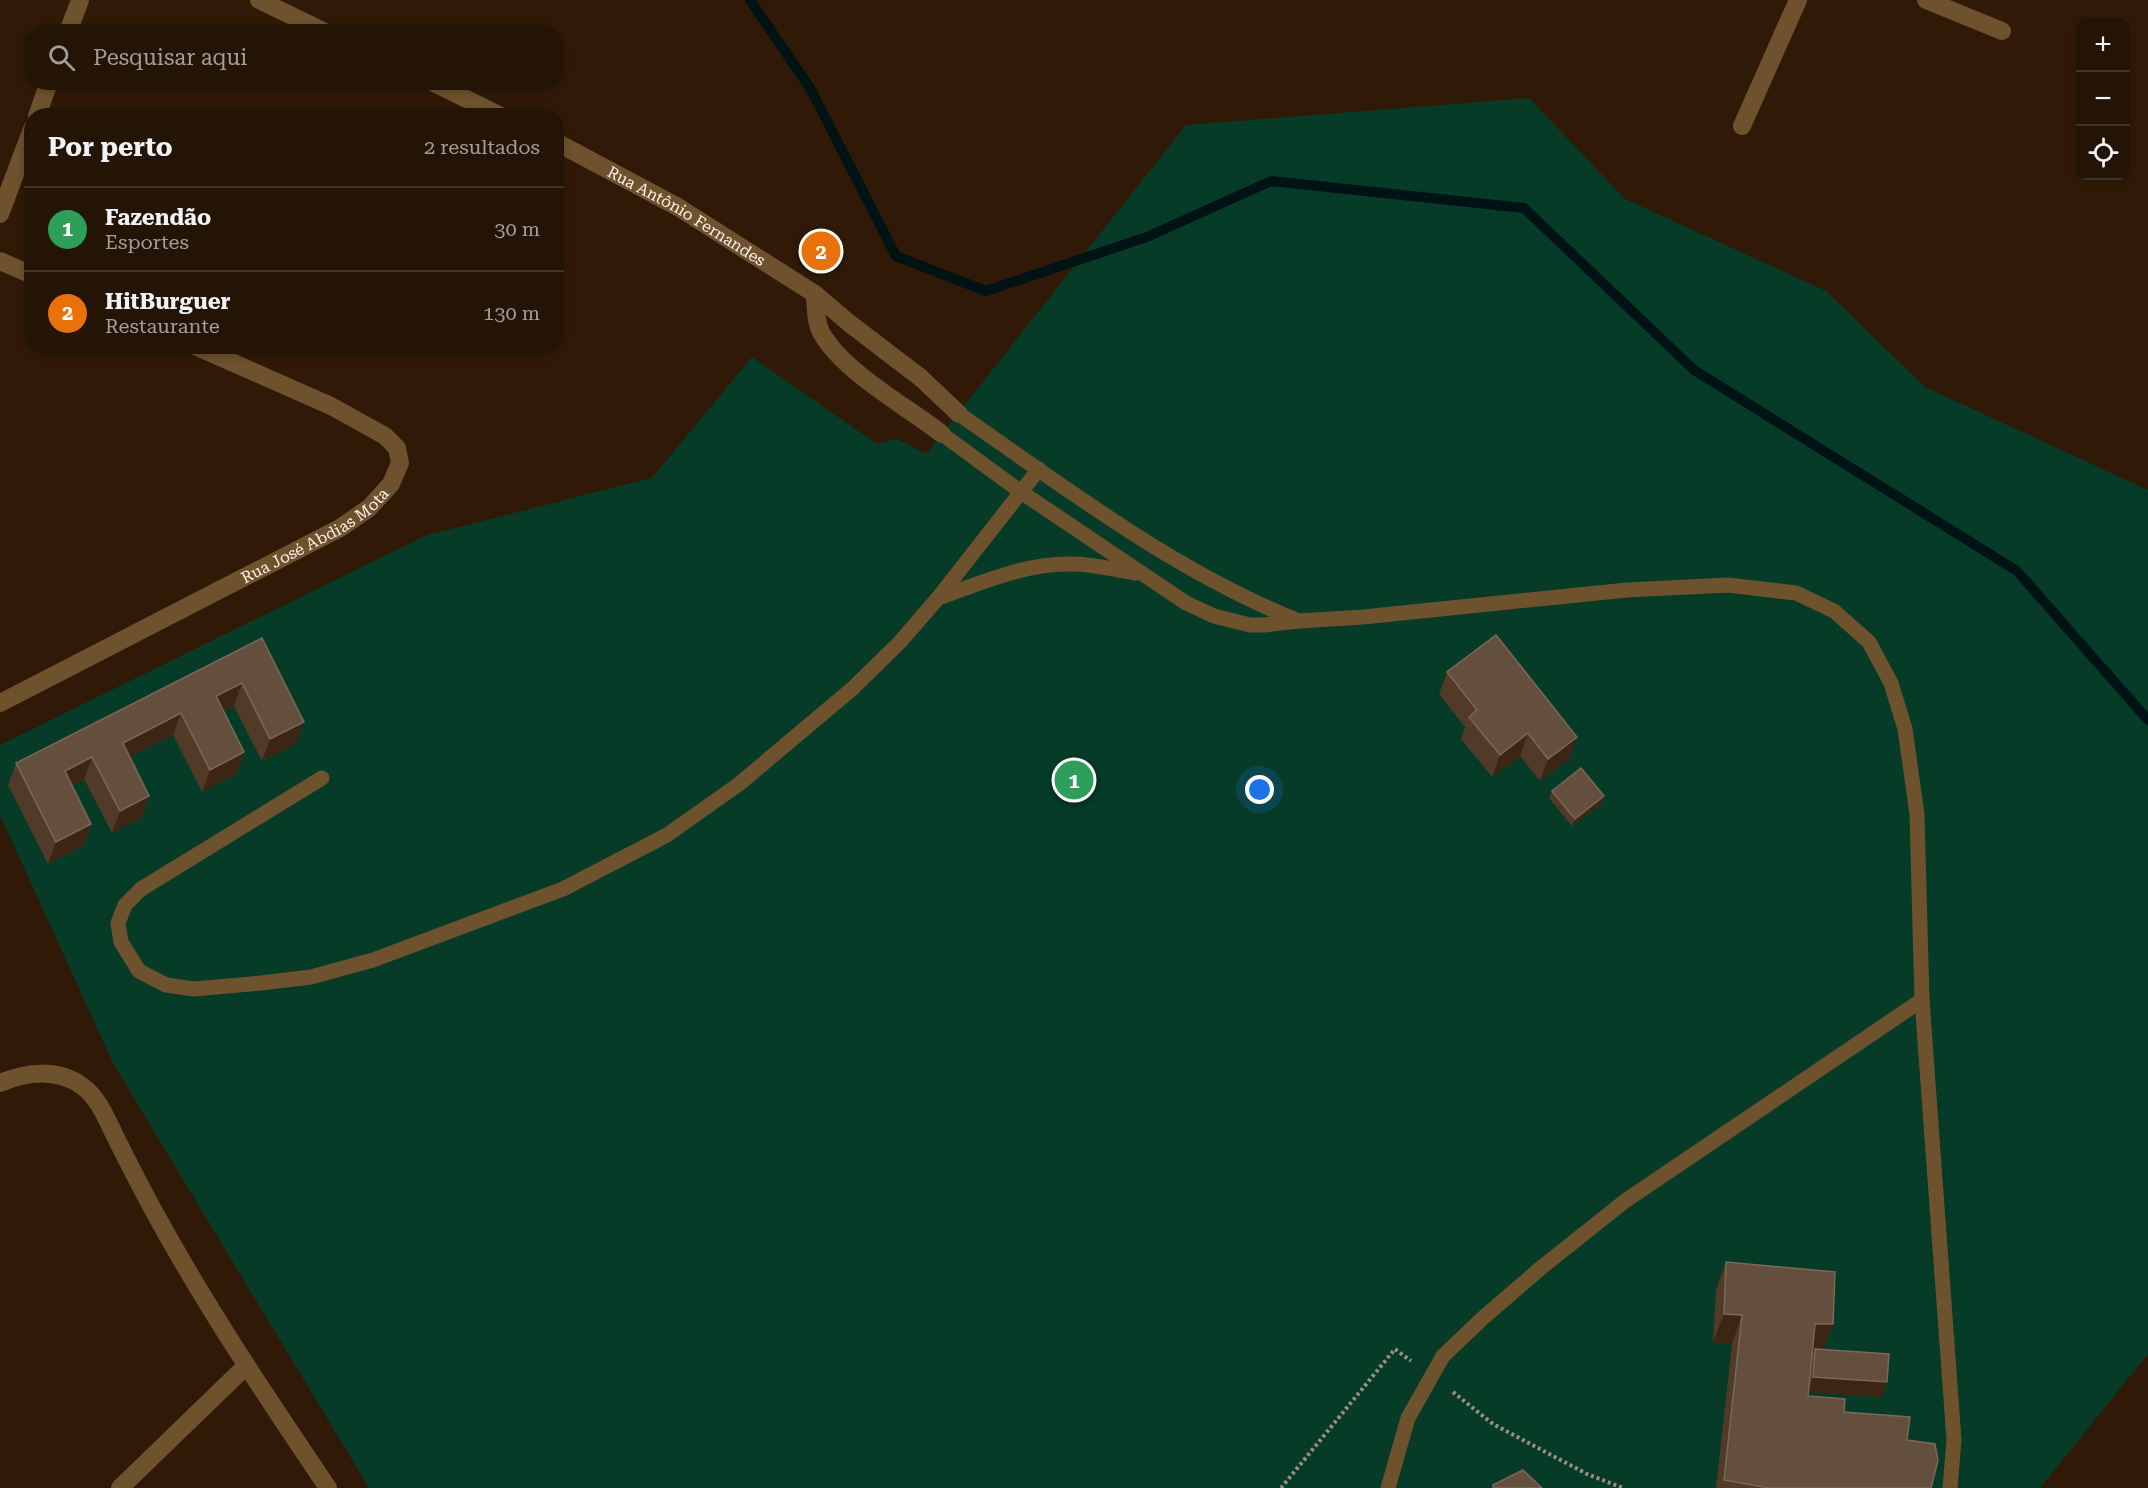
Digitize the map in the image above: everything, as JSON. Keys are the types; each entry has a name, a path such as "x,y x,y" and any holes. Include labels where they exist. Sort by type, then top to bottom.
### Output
{"street":[{"path":"71,24 80,0"},
{"path":"260,0 309,24"},
{"path":"1742,126 1798,0"},
{"path":"1926,0 2001,31"},
{"path":"40,108 46,90"},
{"path":"448,90 485,108"},
{"name":"Rua Antônio Fernandes","path":"564,146 678,207 815,294 849,323 908,367 959,414"},
{"path":"0,214 24,150"},
{"path":"0,261 24,271"},
{"path":"815,294 816,315 822,333 832,347 866,380 942,434"},
{"name":"Rua José Abdias Mota","path":"0,703 340,528 369,508 391,484 400,463 397,448 385,436 331,406 213,354"},
{"path":"911,411 930,386"},
{"path":"0,1083 13,1077 34,1073 56,1074 71,1078 95,1098 156,1215 246,1366 328,1488"},
{"path":"120,1488 246,1366"}],"lane":[{"path":"959,414 1124,527 1188,566 1257,604 1299,621"},
{"path":"942,434 1021,492 1186,603 1214,616 1250,625 1364,617 1627,590 1728,585 1796,592 1834,611 1869,642 1891,683 1905,729 1917,813 1922,1000 1954,1440 1950,1488"},
{"path":"322,778 141,889 125,905 118,923 122,942 140,971 166,985 194,989 261,984 311,976 373,960 563,889 667,835 740,784 852,689 900,642 938,598 1039,470"},
{"path":"938,598 1013,572 1052,564 1074,564 1142,574"},
{"path":"1388,1488 1408,1418 1443,1356 1484,1317 1625,1201 1922,1000"}],"green space":[{"path":"1529,98 1625,199 1826,291 1925,387 2148,490 2148,1354 2040,1488 369,1488 113,1063 0,815 0,745 427,535 652,478 752,357 877,444 897,439 926,454 1186,125"}],"building":[{"path":"1496,635 1577,737 1548,759 1528,733 1500,755 1469,717 1477,710 1447,672"},
{"path":"262,638 304,722 270,739 242,683 216,696 244,752 210,770 181,713 123,743 149,796 120,811 92,757 65,771 91,824 56,842 16,763"},
{"path":"1581,768 1604,796 1575,819 1552,791"},
{"path":"1726,1262 1835,1272 1833,1324 1815,1324 1808,1396 1845,1399 1844,1412 1910,1417 1907,1440 1935,1444 1938,1461 1931,1488 1769,1488 1724,1480 1742,1315 1724,1314"},
{"path":"1815,1349 1889,1354 1887,1382 1813,1377"},
{"path":"1523,1470 1542,1488 1493,1488 1493,1485"}],"waterway":[{"path":"750,0 810,88 896,256 986,291 1147,237 1271,181 1524,208 1694,370 2017,571 2148,720"}],"place":[{"name":"HitBurguer","path":"821,251"},
{"name":"Fazendão","path":"1074,780"}]}
